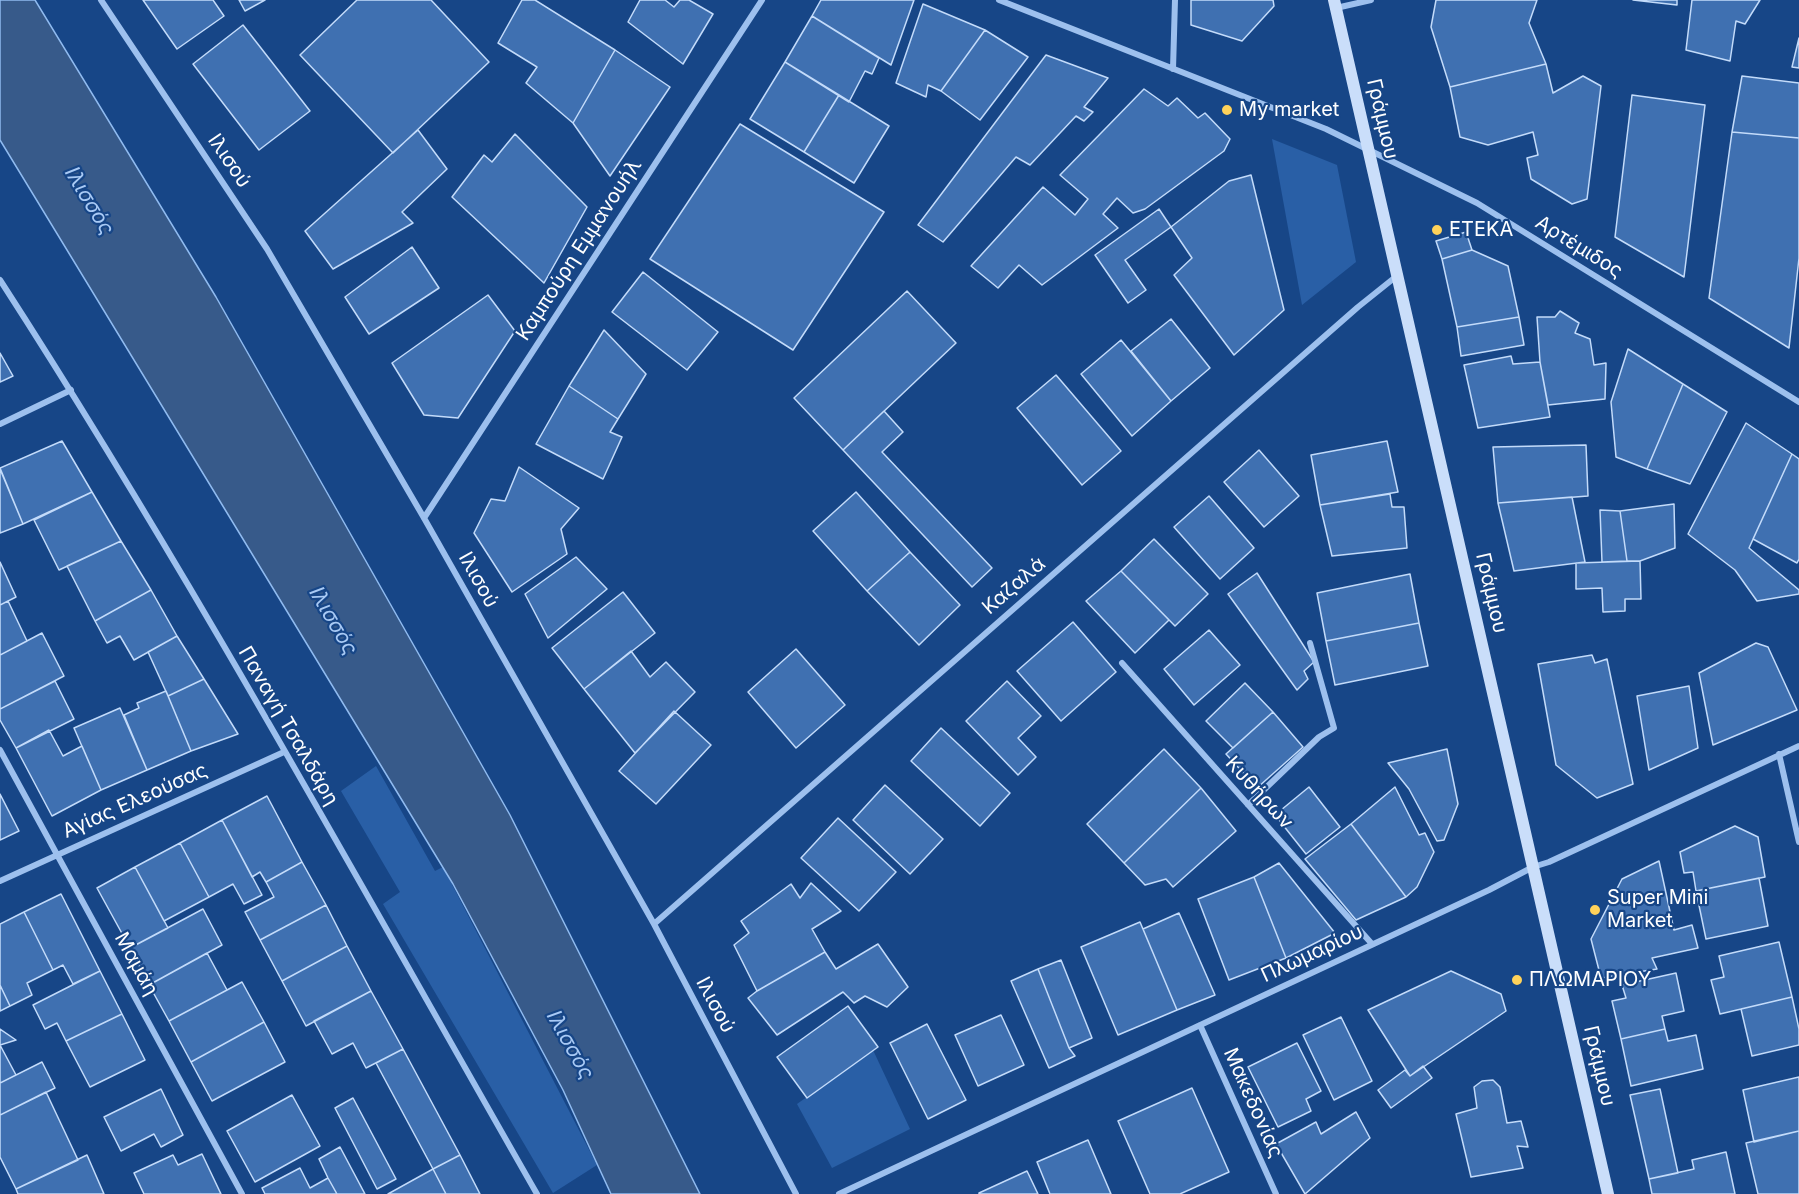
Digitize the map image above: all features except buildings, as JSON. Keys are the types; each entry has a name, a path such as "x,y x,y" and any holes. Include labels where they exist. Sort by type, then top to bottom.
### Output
{"street":[{"name":"Ιλισού","path":"101,0 267,249 424,518 654,924 796,1194"},
{"name":"Καμπούρη Εμμανουήλ","path":"424,518 762,0"},
{"name":"Αρτέμιδος","path":"999,0 1326,129 1477,203 1799,402"},
{"path":"1173,69 1175,0"},
{"path":"1335,4 1371,0"},
{"name":"Γράμμου","path":"1335,4 1608,1194"},
{"name":"Καζαλά","path":"654,924 1358,307 1398,275"},
{"name":"Παναγή Τσαλδάρη","path":"0,280 71,390 182,574 537,1194"},
{"path":"0,424 71,390"},
{"path":"1248,805 1319,737 1334,728 1310,643"},
{"name":"Κυθήρων","path":"1122,663 1372,944"},
{"name":"Πλωμαρίου","path":"839,1194 1489,890 1533,867 1799,746"},
{"name":"Μαμάη","path":"0,750 242,1194"},
{"name":"Αγίας Ελεούσας","path":"0,881 284,752"},
{"path":"1779,754 1799,842"},
{"name":"Μακεδονίας","path":"1200,1025 1276,1194"}],"shaded area":[{"path":"1272,139 1337,165 1356,262 1302,305"},
{"path":"376,766 435,871 443,867 597,1165 553,1193 383,904 400,892 341,791"},
{"path":"873,1050 910,1129 832,1168 797,1104"}],"water":[{"name":"Ιλισσός","path":"0,0 35,0 216,297 510,815 700,1194 611,1194 563,1090 453,884 0,140"}],"place":[{"name":"My market","path":"1227,110"},
{"name":"ΕΤΕΚΑ","path":"1437,230"},
{"name":"Super Mini Market","path":"1595,910"},
{"name":"ΠΛΩΜΑΡΙΟΥ","path":"1517,980"}]}
